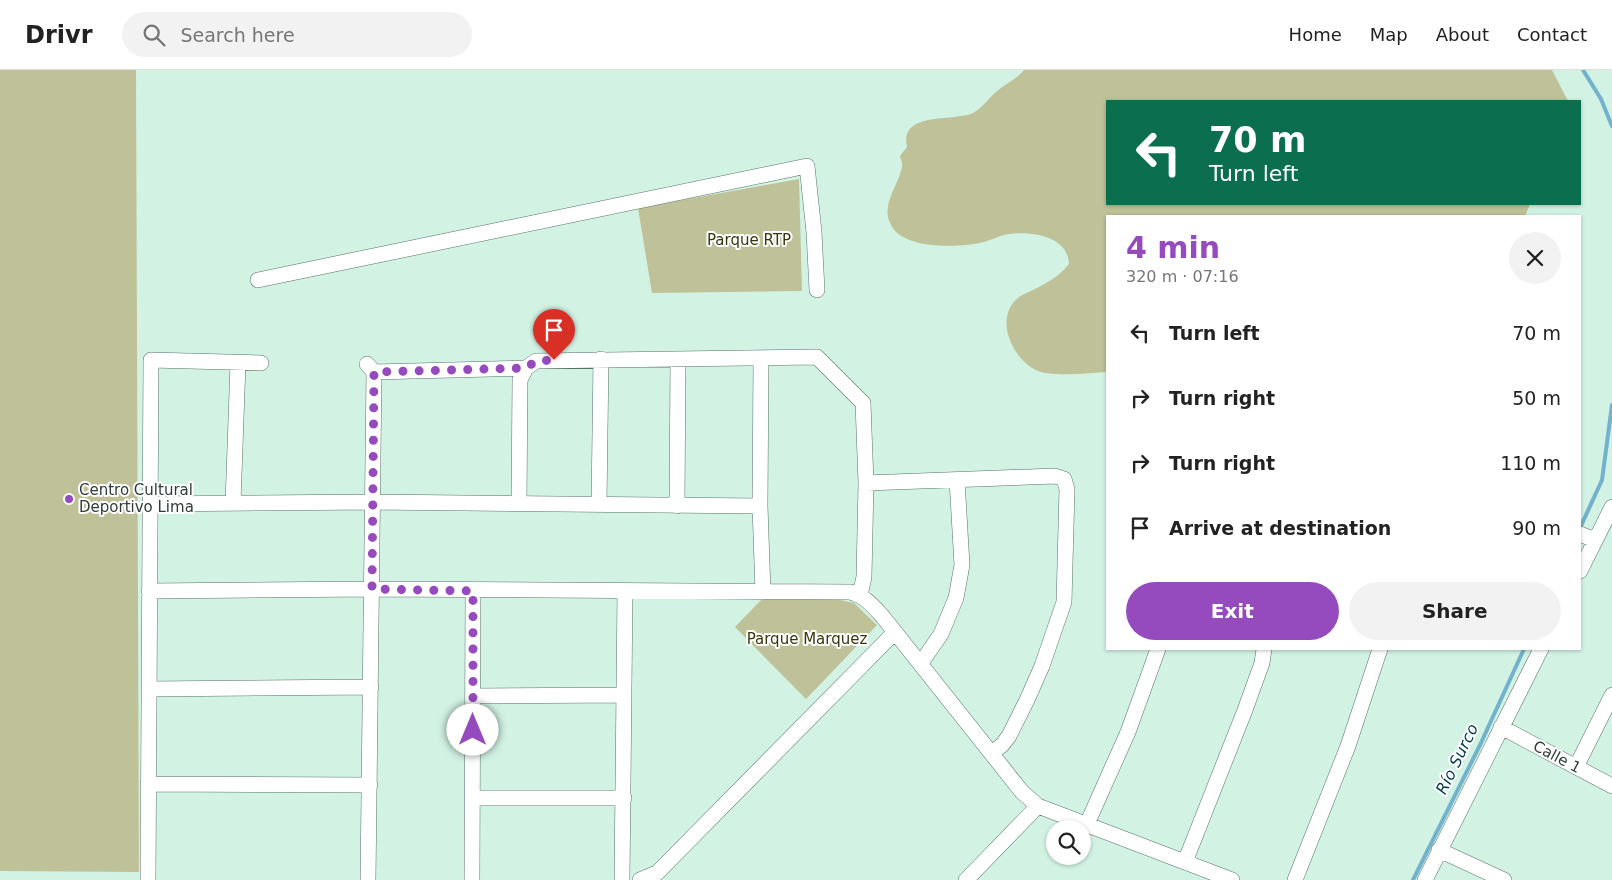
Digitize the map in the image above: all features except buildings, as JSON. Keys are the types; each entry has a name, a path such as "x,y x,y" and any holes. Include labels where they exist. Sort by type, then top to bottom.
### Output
{"street":[{"path":"258,280 807,166 814,232 817,290"},
{"path":"519,503 520,380 526,368 536,361 817,357 863,403 866,483 864,577 860,595"},
{"path":"599,504 601,359"},
{"path":"677,506 678,359"},
{"path":"761,359 760,506 763,592"},
{"path":"148,880 151,360 261,363"},
{"path":"233,503 238,362"},
{"path":"368,880 373,502 371,368 526,368"},
{"path":"866,483 1054,476 1064,479 1067,489 1064,602 1042,666 1027,700 1009,736 1002,745 992,752"},
{"path":"920,663 941,634 956,598 962,565 956,480"},
{"path":"150,504 373,502 760,506"},
{"path":"1581,566 1587,537 1612,508"},
{"path":"149,590 372,589 850,592 860,595 869,601 992,752 1022,792 1038,806 1076,820"},
{"path":"472,880 473,591"},
{"path":"622,880 625,592"},
{"path":"640,880 657,873 894,632"},
{"path":"1089,820 1128,732 1158,650"},
{"path":"1185,862 1245,710 1262,663 1264,650"},
{"path":"1295,880 1348,746 1380,650"},
{"path":"1425,880 1540,650"},
{"path":"149,689 371,688"},
{"path":"1576,767 1612,695"},
{"path":"473,696 624,696"},
{"name":"Calle 1","path":"1501,727 1612,786"},
{"path":"148,784 370,785"},
{"path":"473,798 624,798"},
{"path":"966,880 1038,806"},
{"path":"1091,826 1232,880"},
{"path":"1439,850 1504,880"}],"green space":[{"name":"Centro Cultural Deportivo Lima","path":"0,70 136,70 139,872 0,871"},
{"path":"1024,70 1552,70 1567,100 1106,100 1106,205 1530,205 1525,215 1106,215 1106,372 1053,374 1038,371 1021,358 1009,338 1007,316 1011,306 1019,297 1052,280 1069,264 1067,255 1056,241 1038,235 1018,233 974,244 933,245 907,239 897,233 888,218 889,203 902,166 900,156 907,147 907,136 911,128 929,120 964,116 973,113 996,92"},
{"name":"Parque RTP","path":"799,179 802,291 652,293 638,208"},
{"name":"Parque Marquez","path":"762,599 836,599 854,603 877,625 806,699 735,627"}],"waterway":[{"name":"Río Surco","path":"1583,70 1601,99 1612,126"},
{"name":"Río Surco","path":"1581,526 1602,480 1612,405"},
{"name":"Río Surco","path":"1413,880 1480,745 1524,650"}],"place":[{"name":"Centro Cultural Deportivo Lima","path":"69,499"}],"route":[{"path":"473,730 473,591 372,589 374,372 526,368 536,361 554,360"}]}
